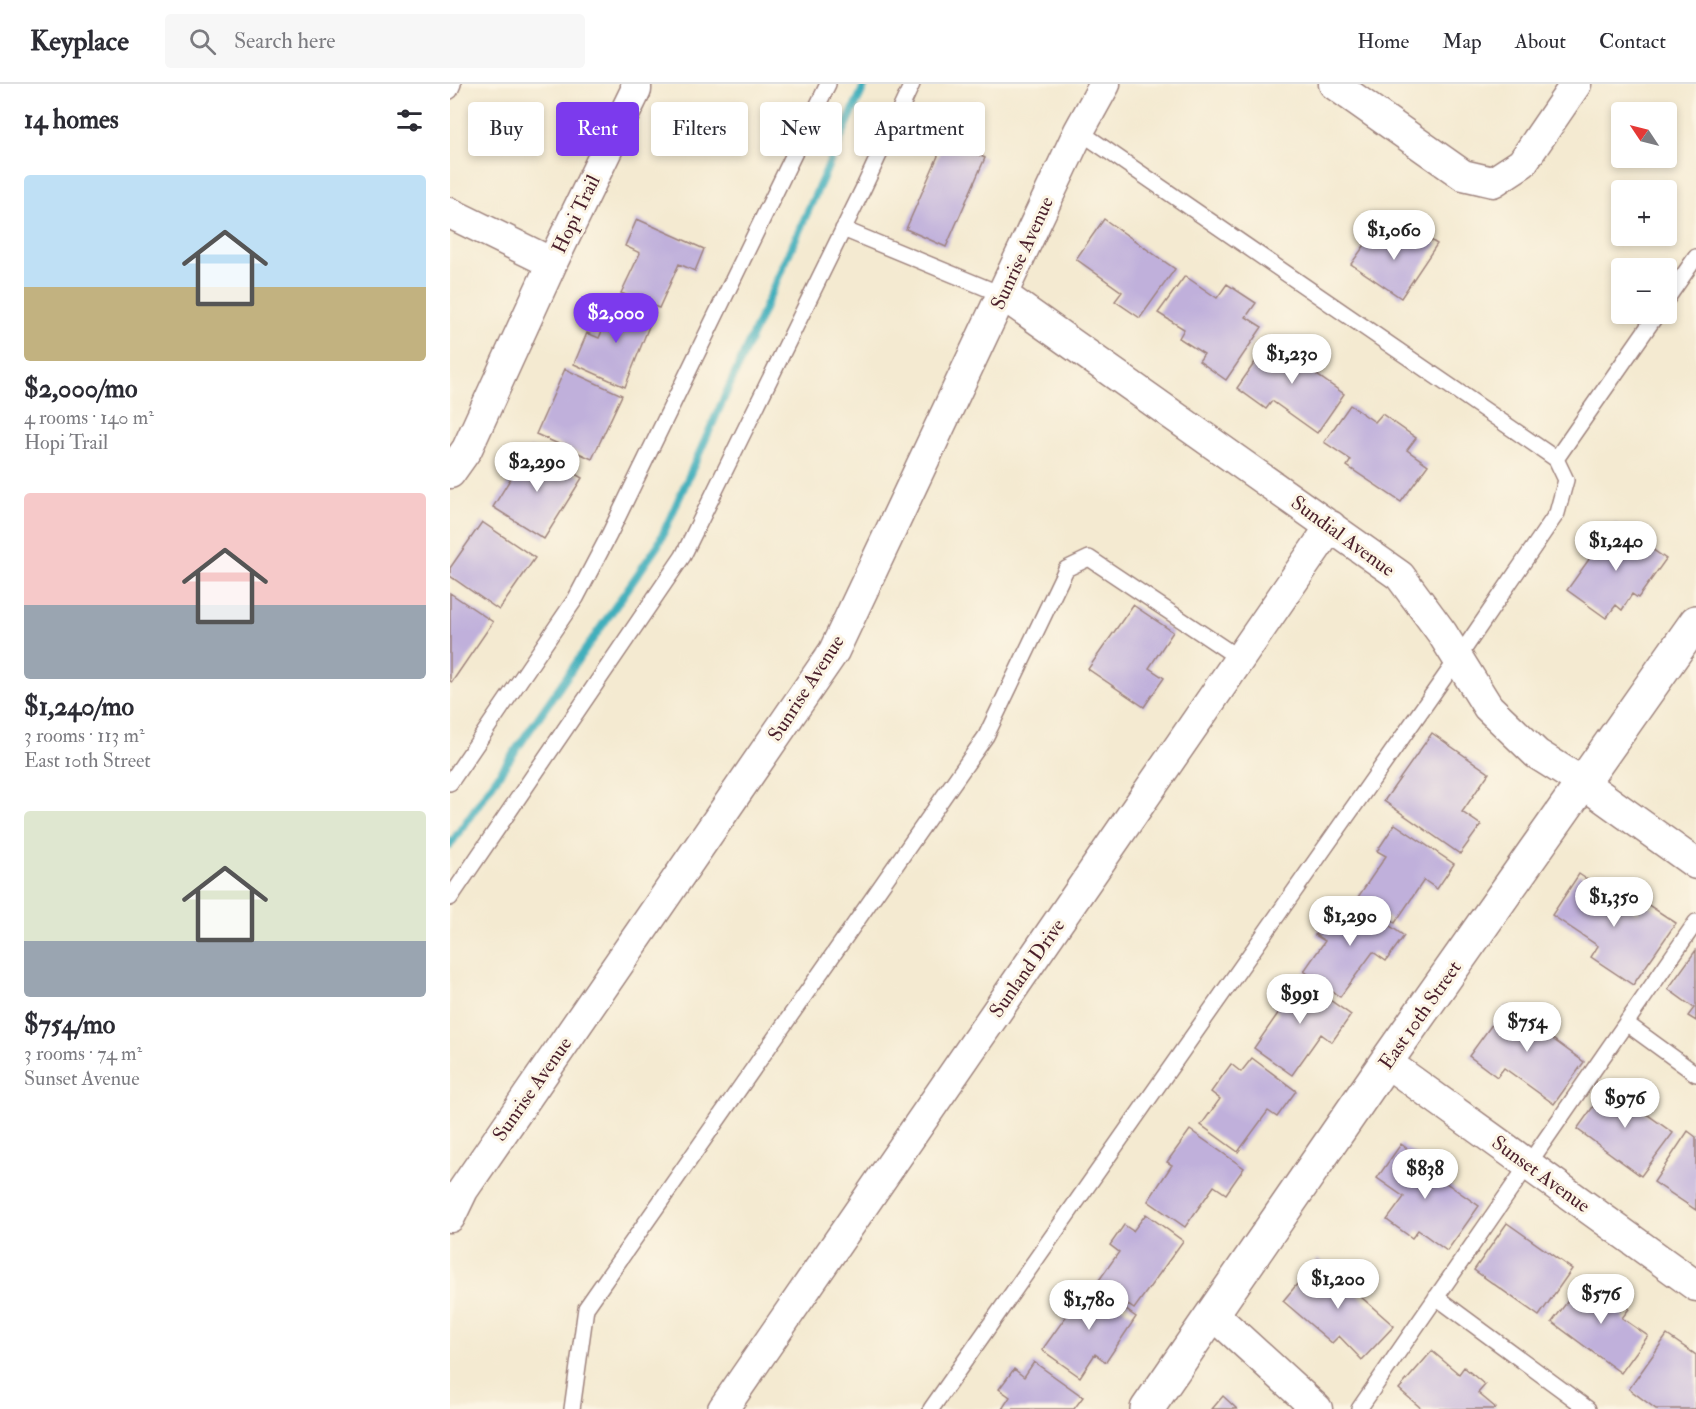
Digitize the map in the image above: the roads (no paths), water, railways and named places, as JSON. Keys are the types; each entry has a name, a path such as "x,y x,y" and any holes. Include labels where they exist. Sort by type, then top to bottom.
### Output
{"street":[{"name":"Hopi Trail","path":"450,473 467,449 552,263 631,100 636,84"},
{"name":"Sunrise Avenue","path":"450,1217 463,1190 834,651 1079,131 1105,84"},
{"path":"1334,84 1463,175 1493,182 1522,163 1576,84"},
{"path":"450,213 552,263"},
{"name":"Sundial Avenue","path":"1003,295 1400,576 1442,633 1488,707 1537,754 1583,783 1696,864"},
{"name":"Sunland Drive","path":"723,1409 1331,526"},
{"name":"East 10th Street","path":"1147,1409 1386,1062 1696,622"},
{"name":"Sunset Avenue","path":"1386,1062 1696,1286"},
{"path":"1213,1314 1317,1409"}],"lane":[{"path":"450,91 453,84"},
{"path":"450,783 581,587 609,535 828,84"},
{"path":"450,898 683,556 912,84"},
{"path":"931,1409 1458,658 1557,513 1566,480 1556,459 1079,131"},
{"path":"843,229 1003,295"},
{"path":"1677,284 1696,257"},
{"path":"1556,459 1650,324"},
{"path":"572,1409 586,1308 986,736 1066,569 1089,558 1240,659"},
{"path":"1359,1409 1696,922"},
{"path":"1626,1023 1696,1074"},
{"path":"1436,1297 1588,1409"}],"waterway":[{"path":"450,845 658,545 865,84"}]}
